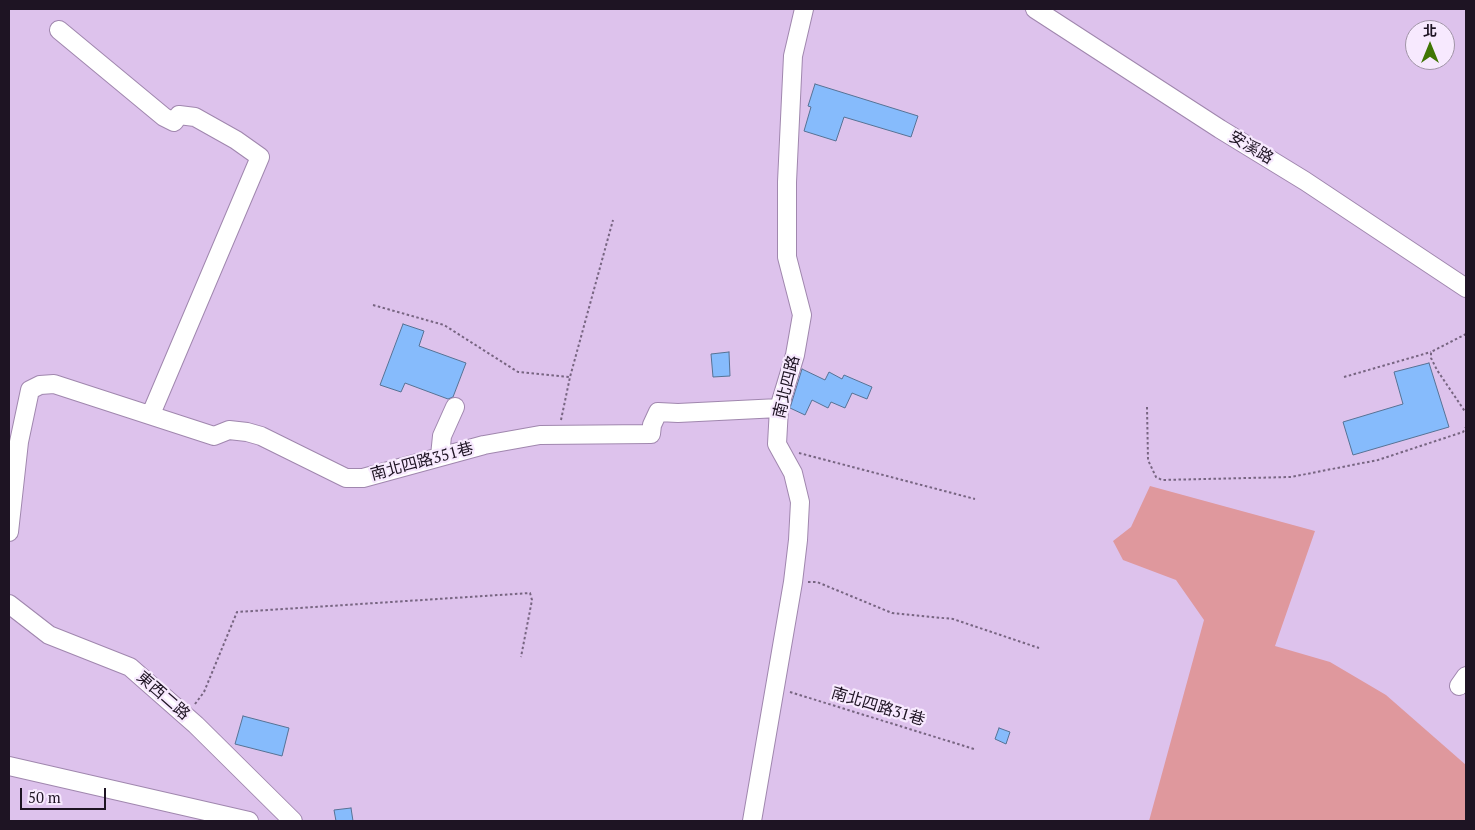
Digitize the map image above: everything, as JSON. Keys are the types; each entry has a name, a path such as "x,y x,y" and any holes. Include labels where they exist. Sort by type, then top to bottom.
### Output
{"street":[{"name":"南北四路","path":"752,821 793,582 800,502 792,473 776,444 779,408 796,354 802,316 787,257 787,182 793,56 804,9"},
{"name":"安溪路","path":"1035,9 1220,129 1305,181 1466,288"},
{"path":"60,30 164,117 174,122 180,115 195,117 236,140 260,157 150,414"},
{"name":"南北四路351巷","path":"9,532 19,442 30,390 40,385 54,384 214,436 229,430 261,436 346,478 363,478 440,456 540,435 557,437 652,434 652,425 658,412 678,413 779,408"},
{"path":"440,456 442,436 455,407"},
{"name":"東西二路","path":"9,604 49,635 130,667 186,716 293,821"},
{"path":"9,766 249,821"}],"path":[{"path":"557,437 570,377 613,220"},
{"path":"373,305 444,325 518,372 570,377"},
{"path":"1344,378 1431,352 1466,334"},
{"path":"1431,352 1431,358 1437,370 1466,413"},
{"path":"1147,407 1148,460 1156,477 1162,480 1291,477 1378,460 1463,432 1466,428"},
{"path":"782,454 804,453 975,499"},
{"path":"793,582 817,582 892,613 953,619 1039,648"},
{"path":"186,716 204,692 238,612 530,594 532,600 521,657"},
{"name":"南北四路31巷","path":"775,688 974,749"}],"shaded area":[{"path":"1150,486 1315,531 1275,646 1330,662 1386,695 1466,765 1466,821 1149,821 1204,620 1176,580 1123,560 1113,541 1131,527"}],"building":[{"path":"815,84 918,116 911,137 844,117 836,141 804,131 811,107 808,106"},
{"path":"403,324 424,331 419,346 466,363 453,397 448,399 405,383 401,392 380,385"},
{"path":"729,352 730,376 713,377 711,354"},
{"path":"1429,363 1449,427 1353,455 1343,422 1403,404 1394,372"},
{"path":"802,369 825,380 829,372 842,379 844,375 872,387 867,399 852,393 845,408 831,402 828,408 812,400 805,415 790,408"},
{"path":"243,716 289,728 282,756 235,744"},
{"path":"999,728 1010,732 1006,744 995,739"},
{"path":"351,808 353,821 336,821 334,810"}]}
